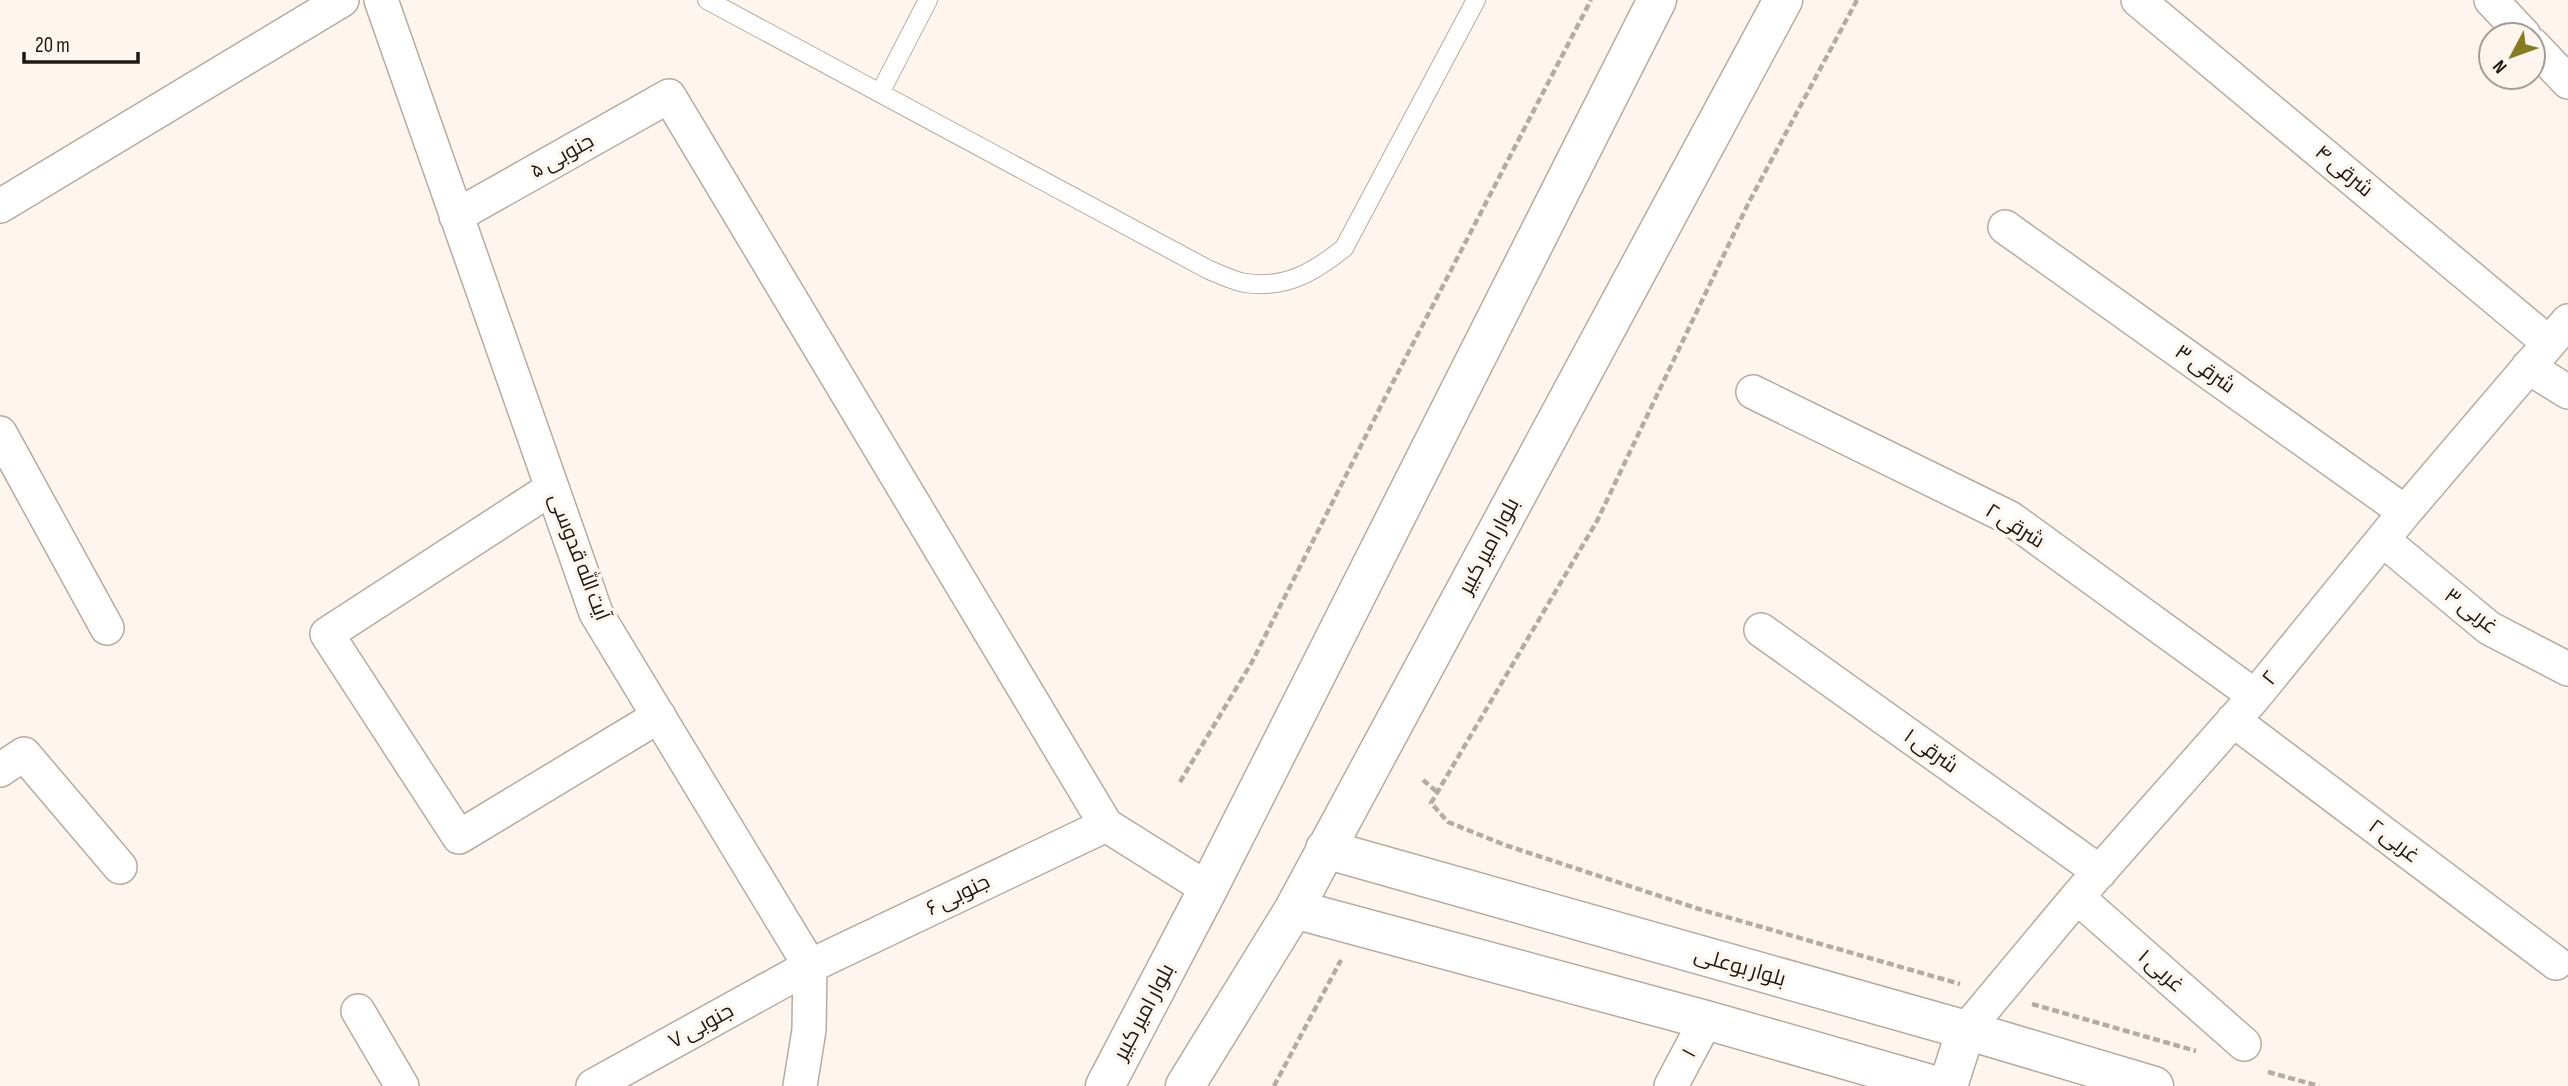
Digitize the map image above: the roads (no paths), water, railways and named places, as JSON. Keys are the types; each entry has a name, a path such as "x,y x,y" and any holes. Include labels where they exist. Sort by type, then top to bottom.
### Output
{"main road":[{"name":"بلوار امیر کبیر","path":"1105,1086 1208,889 1657,0"},
{"name":"بلوار امیر کبیر","path":"1185,1086 1294,909 1783,0"},
{"name":"بلوار بوعلی","path":"1325,849 1966,1030 2154,1086"},
{"path":"1294,909 1706,1020 1937,1086"},
{"path":"1948,1086 1966,1030"}],"street":[{"path":"0,206 342,0"},
{"name":"آیت الله قدوسی","path":"381,0 596,613 810,966"},
{"name":"۴ شرقی","path":"2138,0 2548,344 2568,393"},
{"path":"2491,0 2511,21"},
{"path":"2547,60 2568,82"},
{"name":"۵ جنوبی","path":"456,216 669,96 1105,825"},
{"name":"شرقی ۳","path":"2005,227 2405,512"},
{"name":"۲","path":"1966,1030 2077,897 2244,708 2548,344"},
{"name":"شرقی ۲","path":"1753,392 2010,518 2244,708"},
{"path":"0,433 107,628"},
{"path":"552,488 327,634 459,837 659,716"},
{"name":"غربی ۳","path":"2383,540 2489,628 2568,668"},
{"name":"شرقی ۱","path":"1761,630 2100,872"},
{"name":"غربی ۲","path":"2244,708 2556,963"},
{"path":"0,770 24,754 120,867"},
{"path":"1105,825 1208,889"},
{"name":"۶ جنوبی","path":"810,966 1105,825"},
{"name":"غربی ۱","path":"2077,897 2250,1056"},
{"path":"800,1086 809,1030 810,966"},
{"name":"۷ جنوبی","path":"593,1086 810,966"},
{"path":"358,1011 402,1086"},
{"name":"۱","path":"1671,1086 1706,1020"}],"lane":[{"path":"706,0 1209,270 1244,283 1281,283 1316,271 1345,248 1475,0"},
{"path":"880,93 928,0"}]}
